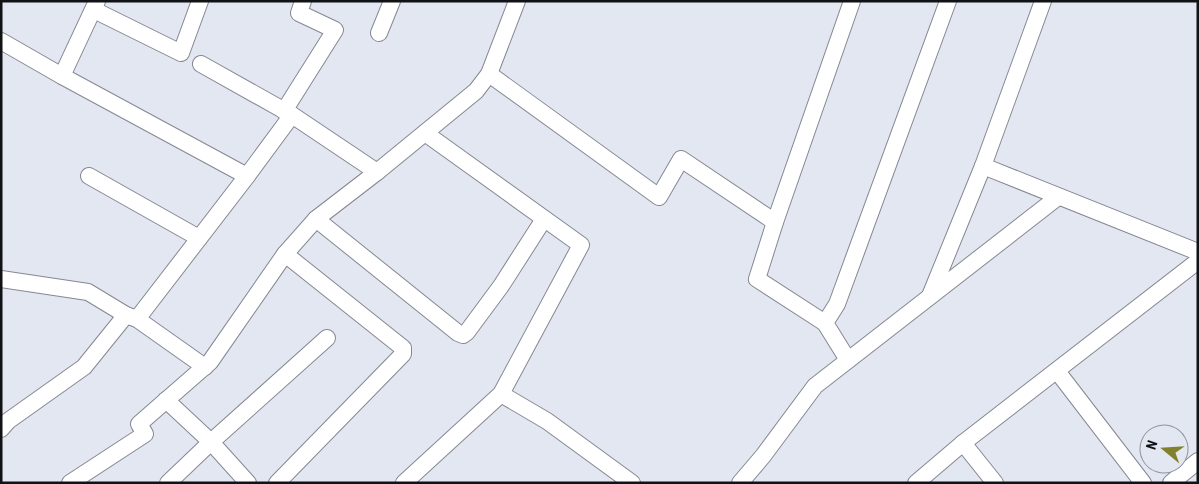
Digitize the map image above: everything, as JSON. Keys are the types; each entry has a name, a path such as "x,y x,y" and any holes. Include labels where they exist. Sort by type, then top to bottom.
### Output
{"street":[{"path":"62,76 95,6 180,54 200,1"},
{"path":"1,429 8,421 84,367 132,317 200,238 247,176 288,113 335,30 299,13 303,1"},
{"path":"378,33 392,1"},
{"path":"70,483 145,434 138,424 210,362 284,254 316,219 476,91 489,74 517,1"},
{"path":"848,360 825,323 757,279 852,1"},
{"path":"825,323 837,304 948,1"},
{"path":"930,296 983,166 1043,1"},
{"path":"1,41 247,176"},
{"path":"201,64 288,113 377,172"},
{"path":"489,74 660,197 682,159 775,222"},
{"path":"404,483 501,394 581,244 425,133"},
{"path":"983,166 1198,252"},
{"path":"89,176 200,238"},
{"path":"740,483 763,456 815,386 1058,197"},
{"path":"316,219 458,333 463,334 467,332 501,286 544,219"},
{"path":"277,483 404,351 403,348 284,254"},
{"path":"916,483 963,443 1198,261"},
{"path":"1,279 88,292 132,317 205,366"},
{"path":"168,483 327,338"},
{"path":"1057,371 1143,483"},
{"path":"501,394 547,421 632,483"},
{"path":"166,400 211,442 248,483"},
{"path":"963,443 995,483"},
{"path":"1171,483 1198,461"}]}
